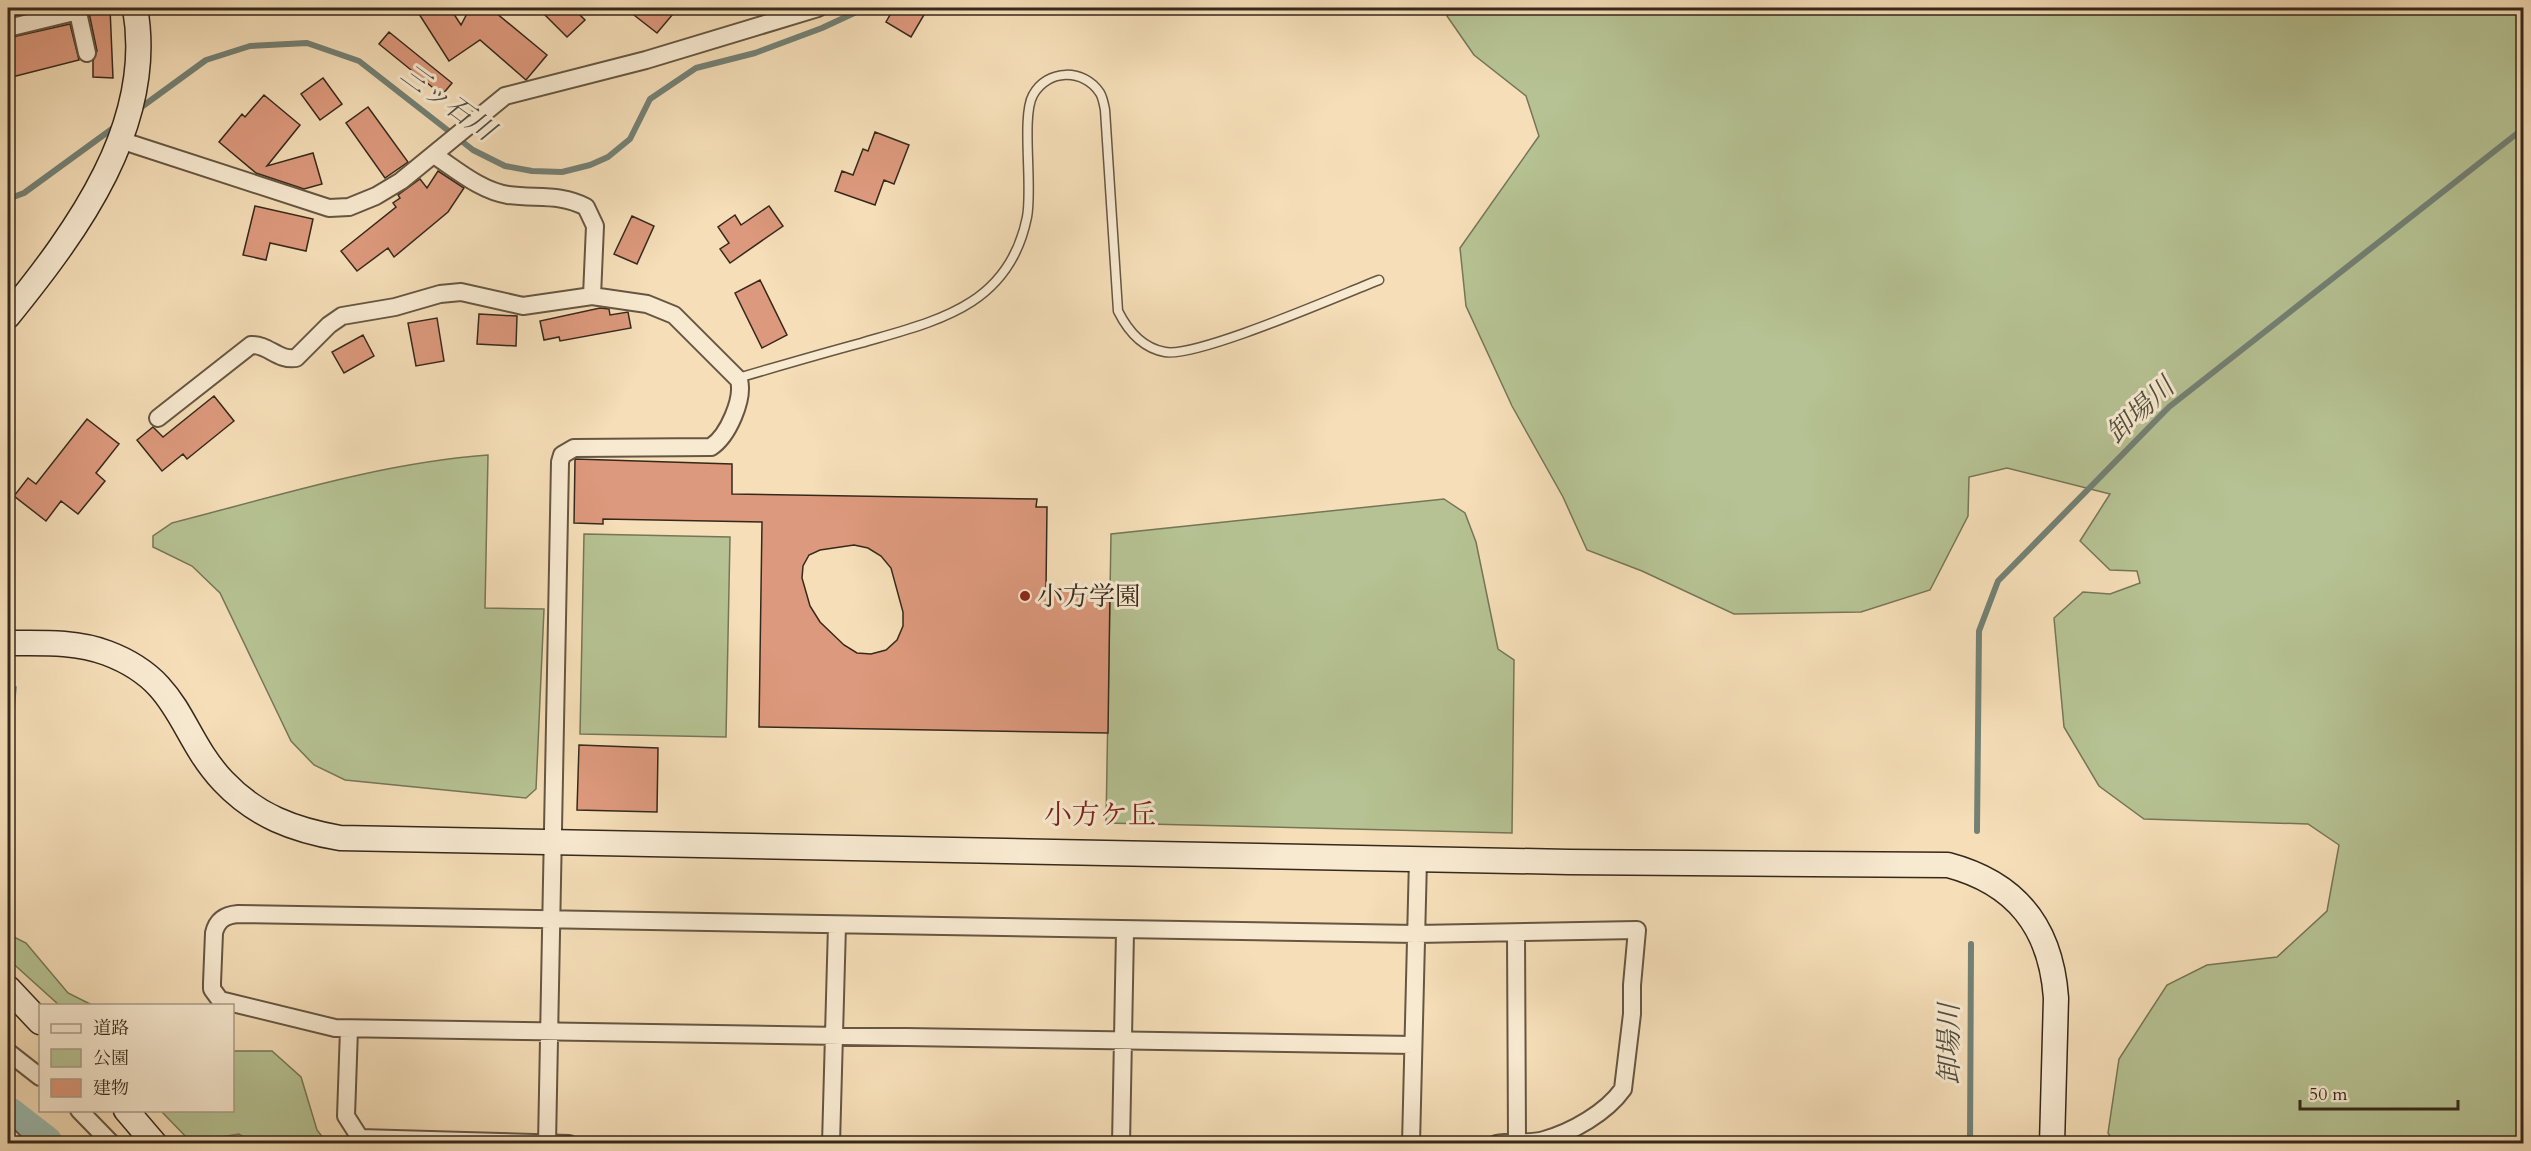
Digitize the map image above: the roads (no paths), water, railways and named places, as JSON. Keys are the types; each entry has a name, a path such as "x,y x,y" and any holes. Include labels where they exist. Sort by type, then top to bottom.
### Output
{"street":[{"path":"8,316 60,248 97,188 120,140 134,87 138,51 135,8"},
{"path":"120,140 329,208 348,207 376,196 401,181 505,96 646,60 818,8"},
{"path":"8,28 78,9 87,53"},
{"path":"437,153 492,190 507,195 556,196 586,207 594,226 592,296"},
{"path":"158,418 246,348 257,345 282,357 296,358 329,325 342,316 395,307 451,292 472,294 523,306 592,296 647,304 674,315 738,378 740,395 724,433 711,447 574,448 562,455 547,1143"},
{"path":"8,643 78,645 106,652 132,664 156,682 175,703 203,754 230,788 246,803 275,821 306,832 340,838 1418,859 1925,863 1970,871 2010,895 2026,911 2049,952 2056,998 2052,1143"},
{"path":"1411,1143 1418,859"},
{"path":"1413,1045 328,1028 220,1000 212,989 214,933 219,921 231,914 1125,931 1416,934 1637,930 1632,1014 1623,1089 1609,1104 1568,1131 1541,1141 1517,1140 1496,1143"},
{"path":"831,1143 837,926"},
{"path":"1121,1143 1125,931"},
{"path":"1516,933 1517,1140"},
{"path":"8,988 39,1021"},
{"path":"349,1029 346,1116 360,1138 569,1143"},
{"path":"8,1052 39,1076"},
{"path":"81,1112 112,1143"},
{"path":"128,1112 155,1143"},
{"path":"8,1136 16,1143"}],"lane":[{"path":"738,378 933,322 960,310 984,294 1009,264 1025,228 1030,190 1030,105 1032,96 1042,83 1057,75 1074,74 1089,81 1101,94 1105,110 1118,311 1136,338 1150,347 1166,352 1198,349 1379,280"}],"water":[{"path":"8,687 16,687 8,779"}],"waterway":[{"name":"三ッ石川","path":"136,111 206,60 250,46 307,43 359,61 473,150 505,166 532,171 562,172 590,165 608,157 630,139 650,99 696,68 755,53 822,28 865,8"},
{"name":"三ッ石川","path":"8,199 24,193 116,126"},
{"name":"卸場川","path":"1977,831 1979,631 1998,581 2169,407 2524,128"},
{"name":"卸場川","path":"1970,1144 1971,944"},
{"path":"8,1116 44,1144"}],"place":[{"name":"小方学園","path":"1025,596"}],"district":[{"name":"小方ケ丘","path":"1100,814"}]}
